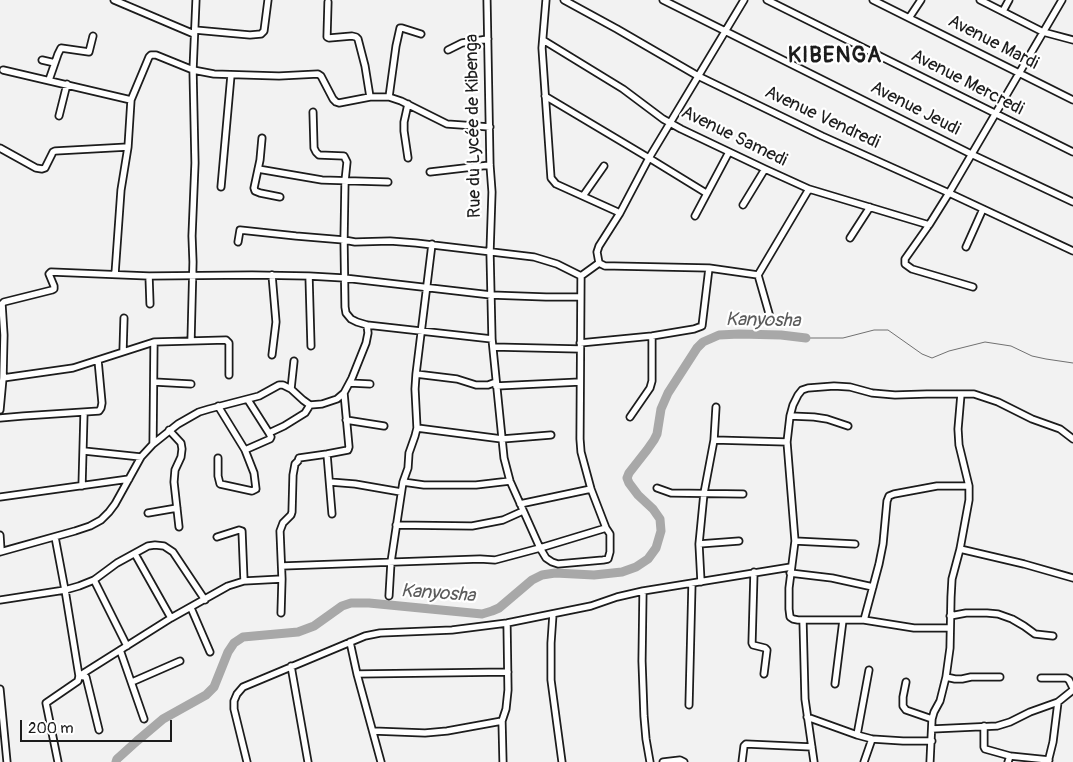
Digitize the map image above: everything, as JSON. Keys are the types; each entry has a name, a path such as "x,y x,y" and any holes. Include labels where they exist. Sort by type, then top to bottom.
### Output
{"street":[{"path":"114,0 195,32 250,35 262,34 264,31 268,0"},
{"path":"191,341 195,163 193,70 196,0"},
{"name":"Rue du Lycée de Kibenga","path":"487,0 492,192 490,252 492,339 496,384 504,458 510,481 540,548"},
{"path":"546,0 542,57 550,178 556,184 620,213"},
{"name":"Avenue Vendredi","path":"564,0 698,76 822,136 1073,251"},
{"name":"Avenue Jeudi","path":"663,0 971,154 1073,202"},
{"path":"599,264 597,252 599,246 744,0"},
{"name":"Avenue Mercredi","path":"767,0 1073,152"},
{"name":"Avenue Mardi","path":"873,0 1073,100"},
{"path":"909,18 921,0"},
{"path":"980,0 1043,32 1073,40"},
{"path":"1003,11 1009,0"},
{"path":"973,287 907,266 904,261 929,226 949,193 1062,0"},
{"path":"328,2 327,37 352,36 358,39 370,97"},
{"path":"389,97 399,29 402,28 421,34"},
{"path":"49,80 61,48 89,52 93,36"},
{"path":"448,50 462,44 488,39"},
{"name":"Avenue Samedi","path":"543,40 623,89 671,124 729,152 809,189 929,226"},
{"path":"115,274 121,190 128,147 131,100 151,55 156,55 202,72 231,75 284,76 318,74 336,102 370,97 389,97 408,104 447,124 490,127"},
{"path":"42,60 55,63"},
{"path":"2,70 131,100"},
{"path":"221,187 231,75"},
{"path":"59,116 67,84"},
{"path":"545,96 706,193"},
{"path":"408,104 404,122 408,158"},
{"path":"313,112 314,150 319,155 346,157 347,162 345,181 344,278 345,307 350,319 368,325 492,339"},
{"path":"262,138 254,188 260,194 280,197"},
{"path":"0,148 36,168 42,169 45,168 55,151 128,147"},
{"path":"695,216 729,152"},
{"path":"430,172 490,165"},
{"path":"583,196 604,166"},
{"path":"258,169 322,180 388,182"},
{"path":"743,205 765,169"},
{"path":"770,317 758,275 809,189"},
{"path":"850,238 870,207"},
{"path":"966,247 983,209"},
{"path":"238,242 240,230 355,242 432,244 534,257 557,264 581,276"},
{"path":"389,596 391,562 401,492 408,468 409,453 417,428 414,390 432,244"},
{"path":"599,264 605,266 708,268 758,275"},
{"path":"581,276 599,264"},
{"path":"493,347 580,346 694,329 702,326 704,322 708,268"},
{"path":"0,410 4,378 1,304 54,289 49,274 51,272 148,276 308,276 344,278 491,295 580,296"},
{"path":"272,275 276,322 272,355"},
{"path":"148,276 150,304"},
{"path":"308,276 311,346"},
{"path":"540,548 546,558 558,564 608,559 610,552 610,534 592,489 580,439 581,276"},
{"path":"123,351 124,318"},
{"path":"0,535 1,552 90,526 100,520 116,504 141,457 169,430 199,412 248,400 268,393 279,385 291,388 310,405 328,403 337,399 344,393 350,382 366,343 368,325"},
{"path":"630,417 650,388 652,381 652,336"},
{"path":"4,378 73,368 154,342 191,341 228,341 229,375"},
{"path":"153,444 154,342"},
{"path":"0,418 99,411 101,408 98,360"},
{"path":"291,388 294,361"},
{"path":"416,374 457,379 476,385 580,382"},
{"path":"154,382 191,384"},
{"path":"350,382 370,384"},
{"path":"950,628 914,628 864,620 804,620 790,617 788,599 795,540 788,442 790,416 798,395 802,390 808,388 840,386 872,393 895,395 961,394 982,396 1032,419 1060,428 1073,439"},
{"path":"281,613 282,566 280,531 283,523 292,512 295,464 298,458 348,450 344,393"},
{"path":"930,762 932,719 940,701 950,648 952,579 960,549 968,500 969,486 958,445 961,394"},
{"path":"245,450 270,439 269,433 248,400"},
{"path":"269,433 305,413 310,405"},
{"path":"218,406 245,450 257,486 254,490 220,484 218,458"},
{"path":"701,582 698,544 704,493 714,440 716,407"},
{"path":"82,486 84,413"},
{"path":"790,416 827,419 848,426"},
{"path":"346,420 384,426"},
{"path":"417,428 502,439 551,435"},
{"path":"169,430 181,443 182,449 174,482 179,527"},
{"path":"714,440 788,442"},
{"path":"84,450 141,457"},
{"path":"327,454 332,514"},
{"path":"0,497 129,479"},
{"path":"403,482 424,485 476,485 510,481"},
{"path":"330,482 355,484 401,492"},
{"path":"864,620 883,544 889,496 938,486 969,486"},
{"path":"657,488 671,493 743,494"},
{"path":"520,504 592,489"},
{"path":"148,513 177,508"},
{"path":"396,525 472,526 503,520 523,511"},
{"path":"282,566 495,560 606,528"},
{"path":"218,537 239,530 242,531 244,581"},
{"path":"55,537 79,676 78,681 46,703 58,762"},
{"path":"795,540 855,544"},
{"path":"698,544 739,541"},
{"path":"0,600 79,586 94,580 148,546 156,545 164,546 173,552 204,600"},
{"path":"960,549 1073,578"},
{"path":"135,554 171,618"},
{"path":"247,762 234,709 234,701 243,687 365,636 380,633 452,630 507,623 591,606 643,591 754,572 790,570 873,586"},
{"path":"754,572 752,643 767,650 764,674"},
{"path":"79,676 171,618 228,586 244,581 282,579"},
{"path":"94,580 127,646"},
{"path":"689,704 692,583"},
{"path":"643,591 642,661 644,716 650,762"},
{"path":"191,608 210,652"},
{"path":"950,616 966,613 998,614 1012,619 1035,634 1053,636"},
{"path":"553,614 550,643 552,680 562,762"},
{"path":"804,620 805,699 814,762"},
{"path":"834,684 843,620"},
{"path":"502,762 502,721 506,709 508,690 507,623"},
{"path":"350,642 380,762"},
{"path":"120,650 144,719"},
{"path":"132,682 180,661"},
{"path":"291,666 308,762"},
{"path":"857,735 869,670"},
{"path":"357,674 508,672"},
{"path":"79,676 86,677 99,730"},
{"path":"946,677 962,680 971,677 1000,676"},
{"path":"932,729 997,726 1058,702 1073,689 1066,678 1041,678"},
{"path":"906,682 903,706 906,710 932,719"},
{"path":"0,689 7,762"},
{"path":"984,726 985,749 1009,759 1049,761 1058,702"},
{"path":"807,717 872,739 932,741"},
{"path":"372,731 425,733 502,721"},
{"path":"864,762 872,739"},
{"path":"742,762 744,746 746,744 812,747"},
{"path":"663,762 680,760 684,762"}],"waterway":[{"name":"Kanyosha","path":"806,338 843,338 874,330 888,330 922,354 932,358 949,351 985,342 1011,346 1032,356 1073,363"},
{"name":"Kanyosha","path":"116,762 117,759 163,719 206,695 214,687 228,652 234,643 243,637 298,632 314,626 342,606 351,603 369,603 482,614 499,608 532,580 542,575 555,573 594,575 622,572 636,567 648,559 656,548 661,531 660,519 653,509 638,495 627,478 654,440 657,434 661,409 668,393 697,348 703,342 719,335 781,335 806,338"}],"district":[{"name":"KIBENGA","path":"835,56"}]}
